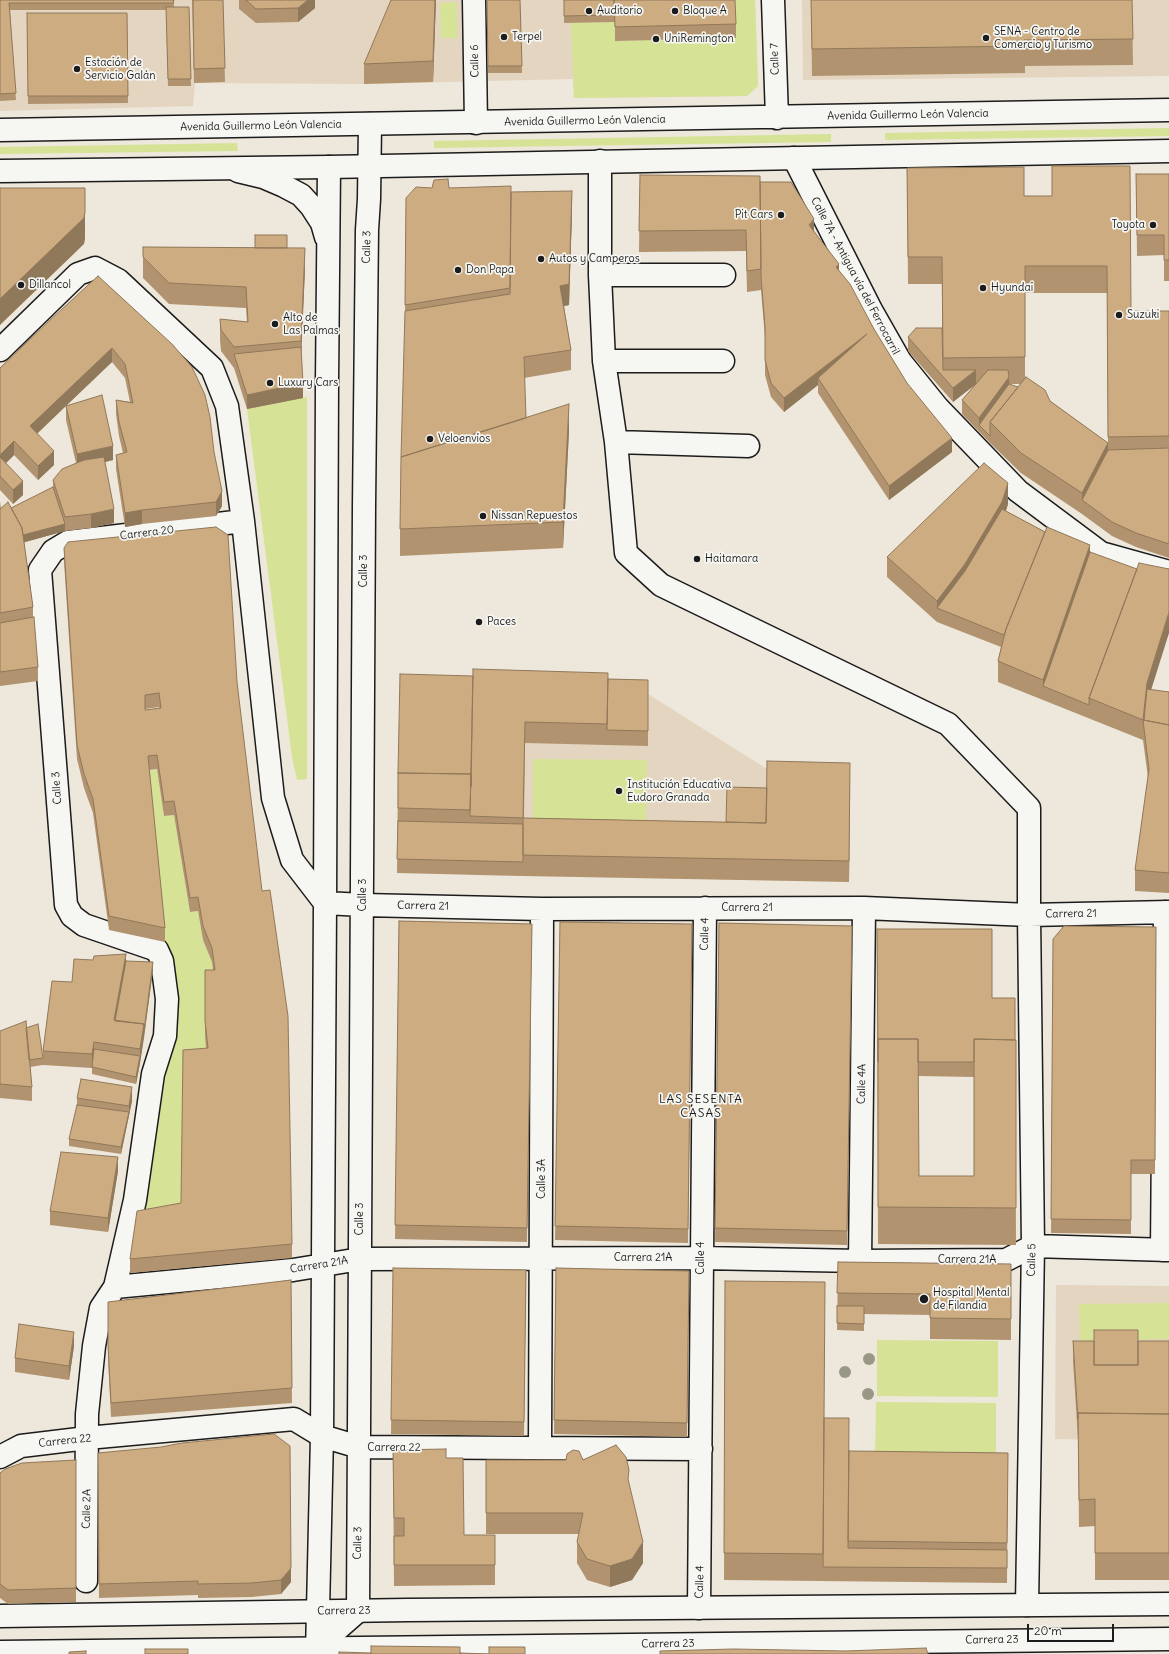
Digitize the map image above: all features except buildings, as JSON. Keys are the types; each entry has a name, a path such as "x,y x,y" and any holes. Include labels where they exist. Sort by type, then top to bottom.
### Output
{"street":[{"name":"Calle 6","path":"474,0 476,123"},
{"name":"Calle 7","path":"773,0 776,118"},
{"name":"Avenida Guillermo León Valencia","path":"0,130 776,118 1169,110"},
{"name":"Calle 3","path":"358,1611 365,380 370,124"},
{"path":"0,171 329,167 1169,152"},
{"name":"Calle 7A - Antigua vía del Ferrocarril","path":"794,158 871,310 900,361 938,408 1018,491 1101,553 1169,572"},
{"name":"Calle 5","path":"600,161 600,274 604,361 616,442 626,553 662,585 948,724 1029,808 1028,915 1032,1246 1027,1605"},
{"path":"317,1651 322,1436 326,382 329,167"},
{"path":"227,168 263,177 301,195 322,222 329,249"},
{"path":"0,350 78,274 95,268 118,280 212,368 227,406 243,521 273,798 292,860 325,902"},
{"path":"600,274 724,275"},
{"path":"604,361 723,361"},
{"path":"616,442 748,446"},
{"name":"Carrera 20","path":"53,551 68,542 243,521"},
{"name":"Calle 3","path":"53,551 40,570 66,905 72,916 84,925 157,950 162,961 167,999 165,1036 154,1074 135,1200 115,1286 101,1308 94,1346 87,1414 87,1438"},
{"name":"Carrera 21","path":"325,902 363,905 542,909 864,908 1028,915 1167,912"},
{"name":"Calle 4","path":"699,1608 702,1448 701,1258 705,908"},
{"name":"Calle 4A","path":"860,1261 864,908"},
{"name":"Calle 3A","path":"540,1448 542,1259 542,909"},
{"path":"1032,1246 1165,1250 1167,912"},
{"name":"Carrera 21A","path":"115,1286 293,1270 360,1259 701,1258 860,1261 1006,1260 1032,1246"},
{"name":"Carrera 22","path":"0,1457 21,1446 87,1438 294,1420 322,1436 359,1448 702,1448"},
{"name":"Calle 2A","path":"86,1580 87,1438"},
{"name":"Carrera 23","path":"0,1616 318,1611 1169,1604"},
{"path":"317,1651 358,1611"},
{"name":"Carrera 23","path":"0,1652 634,1649 1169,1639"}],"shaded area":[{"path":"0,0 487,0 489,73 520,0 755,0 758,86 747,96 574,98 573,79 364,84 195,83 193,106 0,111"},
{"name":"SENA - Centro de Comercio y Turismo","path":"802,0 1169,0 1169,76 803,80"},
{"name":"Institución Educativa Eudoro Granada","path":"473,690 648,694 767,769 766,880 469,875"},
{"path":"1056,1285 1169,1286 1169,1441 1055,1439"}],"green space":[{"name":"UniRemington","path":"734,0 755,0 758,86 747,96 574,98 571,23 615,22 616,41 735,38"},
{"path":"457,2 457,38 441,38 440,3"},
{"path":"1169,128 1169,136 885,140 885,133"},
{"path":"831,134 831,142 434,148 434,141"},
{"path":"237,143 238,151 0,154 0,147"},
{"path":"307,397 307,779 297,780 292,757 247,409"},
{"path":"533,759 647,760 646,821 533,819"},
{"path":"157,769 164,816 174,815 190,912 198,911 203,940 212,962 215,984 208,1062 181,1217 137,1225 178,1013 175,972 165,942 148,771"},
{"path":"1169,1303 1169,1339 1080,1341 1079,1304"},
{"path":"877,1340 998,1341 998,1397 877,1396"},
{"path":"876,1402 996,1403 996,1460 875,1458"}],"place":[{"name":"Auditorio","path":"589,11"},
{"name":"Bloque A","path":"675,11"},
{"name":"Terpel","path":"504,37"},
{"name":"SENA - Centro de Comercio y Turismo","path":"986,38"},
{"name":"UniRemington","path":"656,39"},
{"name":"Estación de Servicio Galán","path":"77,69"},
{"name":"Pit Cars","path":"781,215"},
{"name":"Toyota","path":"1153,225"},
{"name":"Autos y Camperos","path":"541,259"},
{"name":"Don Papa","path":"458,270"},
{"name":"Dillancol","path":"21,285"},
{"name":"Hyundai","path":"983,288"},
{"name":"Suzuki","path":"1119,315"},
{"name":"Alto de Las Palmas","path":"275,324"},
{"name":"Luxury Cars","path":"270,383"},
{"name":"Veloenvíos","path":"430,439"},
{"name":"Nissan Repuestos","path":"483,516"},
{"name":"Haitamara","path":"697,559"},
{"name":"Paces","path":"479,622"},
{"name":"Institución Educativa Eudoro Granada","path":"619,791"},
{"name":"Hospital Mental de Filandia","path":"924,1299"}],"district":[{"name":"LAS SESENTA CASAS","path":"701,1107"}]}
